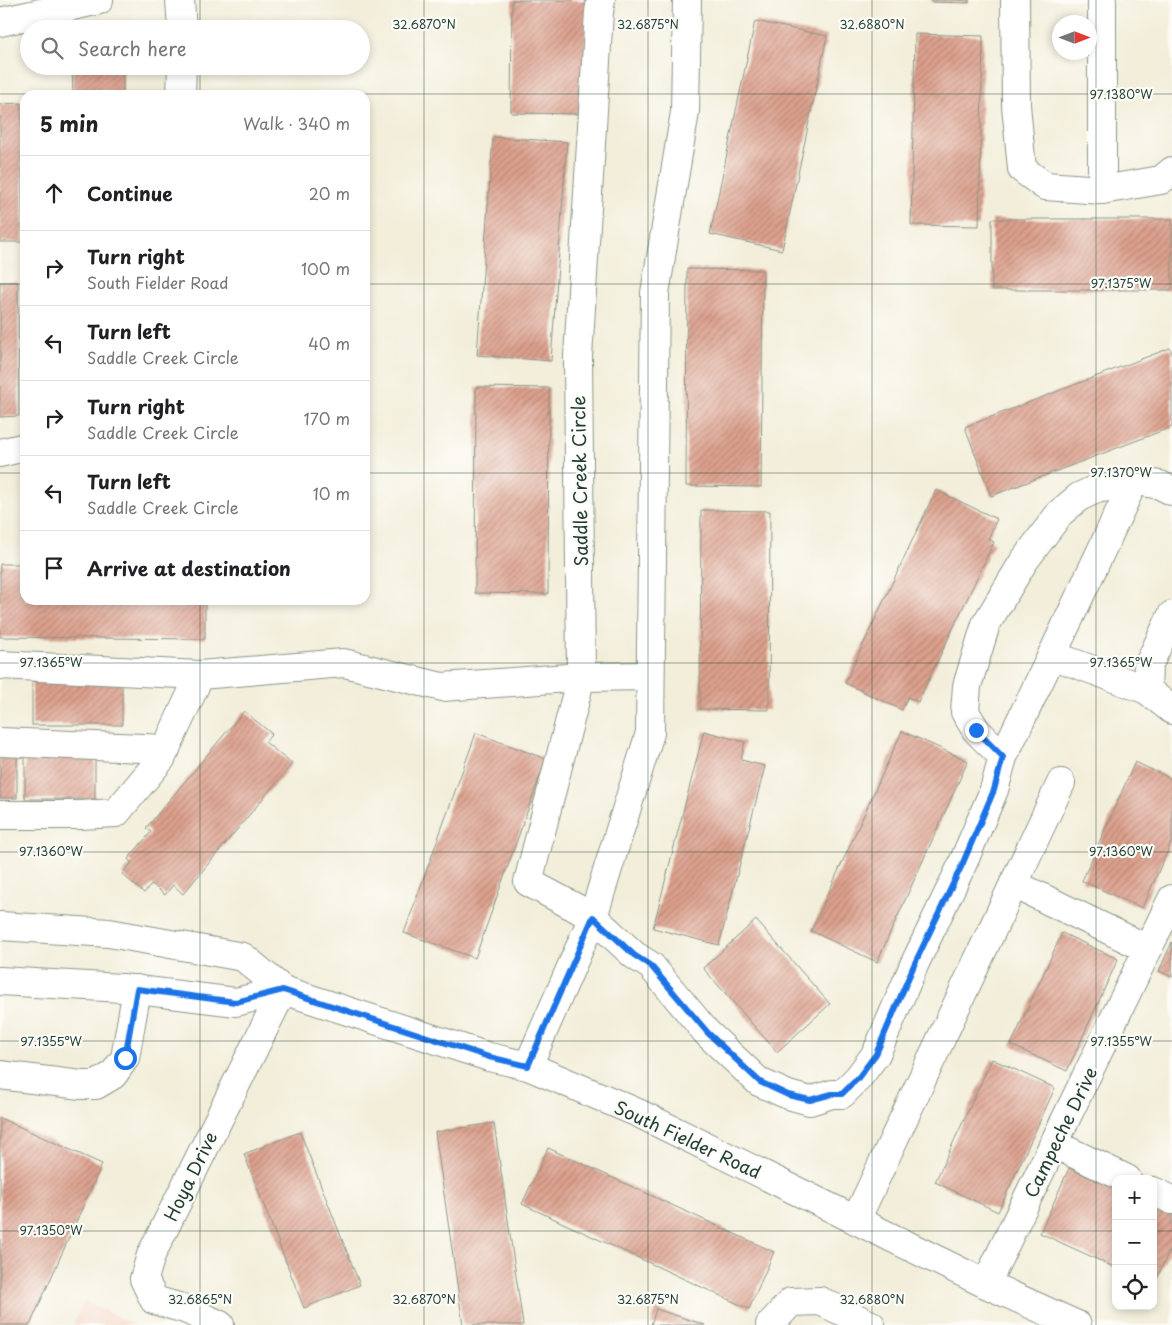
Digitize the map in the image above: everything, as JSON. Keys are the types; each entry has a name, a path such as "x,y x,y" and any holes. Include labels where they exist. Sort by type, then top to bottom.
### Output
{"street":[{"path":"0,22 99,0"},
{"path":"180,0 181,20"},
{"name":"Saddle Creek Circle","path":"601,0 578,357 581,677 528,882 593,917 634,955 651,966 708,1033 760,1082 788,1095 810,1100 832,1094 842,1094 858,1078 876,1054 914,965 962,865 994,790 1003,757 1133,483"},
{"path":"528,1066 593,917 650,733 655,293 685,112 687,0"},
{"path":"1015,0 1016,105 1022,169 1045,186 1102,190 1161,180 1172,171"},
{"path":"1102,0 1102,190"},
{"path":"182,75 182,90"},
{"path":"0,453 20,449"},
{"path":"1003,757 976,730 965,712 967,686 986,624 1024,561 1060,513 1079,497 1096,489 1142,482 1160,485 1172,490"},
{"path":"1147,690 1148,666 1172,615"},
{"path":"1052,655 1147,690 1172,710"},
{"path":"0,665 200,675 344,662 442,687 581,677 650,676"},
{"path":"0,815 116,813 161,759 200,675"},
{"path":"0,742 166,749"},
{"path":"856,1220 1061,783"},
{"path":"1014,884 1148,949"},
{"name":"Campeche Drive","path":"986,1284 1172,899"},
{"name":"South Fielder Road","path":"0,926 109,933 243,957 283,990 489,1057 528,1066 638,1113 986,1284 1078,1325"},
{"path":"0,981 137,989 236,1002 283,990"},
{"path":"0,1075 81,1085 96,1085 113,1075 125,1058 137,989"},
{"name":"Hoya Drive","path":"220,1325 185,1309 154,1300 144,1279 151,1255 283,990"},
{"path":"1054,1144 1119,1175"},
{"path":"1157,1193 1172,1200"},
{"path":"770,1325 791,1302 820,1300 871,1325"}],"shaded area":[{"path":"84,1301 135,1325 73,1325"}],"building":[{"path":"512,0 586,0 585,114 511,113"},
{"path":"931,0 969,0 969,3 931,2"},
{"path":"755,21 827,36 782,250 710,234"},
{"path":"915,34 983,36 979,226 911,225"},
{"path":"72,75 123,75 123,90 73,90"},
{"path":"20,103 20,242 0,242 0,104"},
{"path":"493,137 567,142 551,361 477,355"},
{"path":"992,219 1172,219 1172,290 992,290"},
{"path":"687,269 763,270 761,487 686,486"},
{"path":"0,282 18,282 19,416 0,417"},
{"path":"1170,348 1172,354 1172,427 991,496 965,427"},
{"path":"476,387 549,388 548,594 475,593"},
{"path":"936,490 997,519 988,539 994,542 918,702 908,697 902,710 845,683"},
{"path":"701,510 770,511 769,710 700,709"},
{"path":"0,564 20,564 20,605 205,605 205,639 0,637"},
{"path":"32,681 122,681 122,725 32,725"},
{"path":"244,711 272,734 265,742 292,764 183,894 173,885 165,895 152,884 144,893 122,874 132,863 128,859 151,832 146,828"},
{"path":"704,731 745,742 741,760 765,766 719,945 653,928"},
{"path":"902,731 968,761 877,962 811,931"},
{"path":"476,733 546,759 475,958 404,933"},
{"path":"0,754 17,754 17,798 0,798"},
{"path":"25,755 95,755 95,799 25,799"},
{"path":"1135,762 1172,779 1172,841 1142,908 1082,881"},
{"path":"756,920 830,1004 777,1052 703,968"},
{"path":"1062,933 1118,959 1067,1071 1011,1045"},
{"path":"1172,942 1172,977 1159,971"},
{"path":"992,1059 1055,1088 998,1212 935,1182"},
{"path":"0,1118 102,1164 30,1325 0,1325"},
{"path":"494,1123 523,1325 463,1325 435,1132"},
{"path":"300,1132 360,1285 304,1308 244,1154"},
{"path":"548,1148 774,1252 749,1309 522,1204"},
{"path":"1069,1168 1112,1187 1112,1266 1040,1233"},
{"path":"1157,1208 1172,1215 1172,1245 1157,1278"},
{"path":"656,1309 705,1325 651,1325"}],"route":[{"path":"125,1058 137,989 236,1002 283,990 489,1057 528,1066 593,917 634,955 651,966 708,1033 760,1082 788,1095 810,1100 832,1094 842,1094 858,1078 876,1054 914,965 962,865 994,790 1003,757 976,730"}]}
